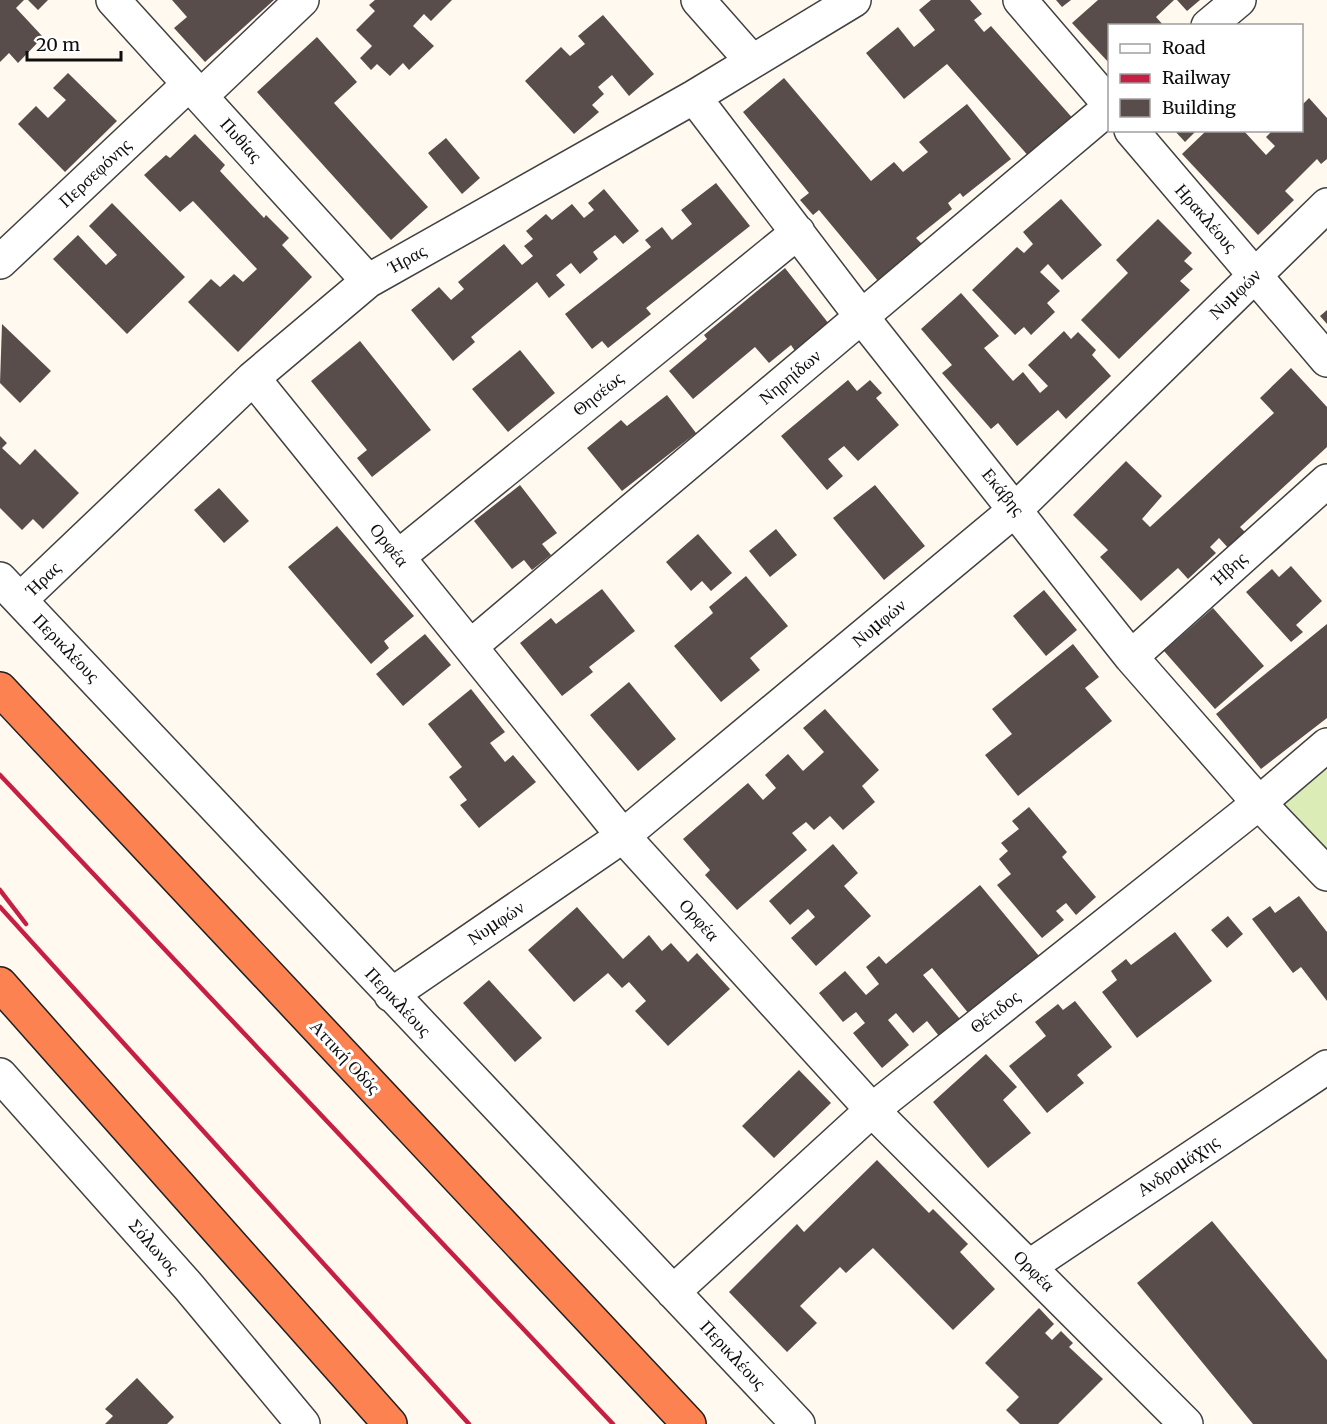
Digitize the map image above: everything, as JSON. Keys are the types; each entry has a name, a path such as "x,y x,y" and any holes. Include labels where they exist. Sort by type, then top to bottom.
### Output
{"highway":[{"name":"Αττική Οδός","path":"0,689 689,1424"},
{"path":"0,984 390,1424"}],"street":[{"name":"Πυθίας","path":"113,0 368,281"},
{"name":"Περσεφόνης","path":"0,262 195,90 302,0"},
{"path":"698,0 751,60"},
{"name":"Ήρας","path":"10,590 368,281 694,97 751,60 854,0"},
{"path":"1020,0 1108,104"},
{"path":"1210,24 1239,0"},
{"name":"Εκάβης","path":"694,97 861,316 1131,657 1259,803 1327,874"},
{"name":"Νηρηίδων","path":"471,646 1108,108"},
{"name":"Ηρακλέους","path":"1133,132 1327,360"},
{"name":"Νυμφών","path":"391,995 623,836 1016,509 1327,205"},
{"name":"Θησέως","path":"398,557 798,232"},
{"name":"Ορφέα","path":"253,378 623,836 872,1110 1186,1424"},
{"name":"Ήβης","path":"1131,657 1327,481"},
{"name":"Περικλέους","path":"10,590 798,1424"},
{"name":"Θέτιδος","path":"673,1292 872,1110 1259,803 1327,745"},
{"name":"Ανδρομάχης","path":"1030,1266 1327,1067"},
{"name":"Σόλωνος","path":"0,1075 188,1286 303,1424"}],"green space":[{"path":"1327,745 1327,874 1259,803"}],"building":[{"path":"0,0 24,0 16,8 43,37 18,63 9,53 0,62"},
{"path":"28,0 48,0 38,10"},
{"path":"172,0 274,0 205,62 174,28 187,17"},
{"path":"375,0 452,0 431,21 424,14 413,26 434,46 409,70 403,63 390,76 377,64 371,70 360,58 372,46 356,30 375,11 369,5"},
{"path":"931,0 970,0 982,14 974,20 984,32 991,26 1076,122 1032,160 947,64 904,99 866,53 898,27 914,47 935,30 919,10"},
{"path":"1056,0 1071,0 1062,7"},
{"path":"1098,0 1174,0 1156,17 1162,24 1108,24 1108,62 1072,23"},
{"path":"1177,0 1200,0 1187,11"},
{"path":"603,15 654,74 629,96 612,75 598,87 604,94 592,105 599,112 574,134 525,81 561,47 570,56 585,44 578,36"},
{"path":"317,37 357,82 334,103 428,207 391,240 257,92"},
{"path":"68,73 117,121 65,172 18,124 36,106 48,118 66,100 53,88"},
{"path":"784,78 871,181 894,162 903,172 928,152 919,142 967,104 1011,159 963,197 960,193 948,203 952,209 916,238 922,244 878,281 819,210 813,215 800,200 809,193 743,112"},
{"path":"1309,98 1327,118 1327,159 1321,164 1317,159 1285,191 1294,200 1258,235 1182,154 1205,132 1245,132 1266,155 1275,146 1266,137 1271,132 1303,132 1303,104"},
{"path":"1176,132 1195,132 1185,142"},
{"path":"195,134 225,165 220,171 264,218 266,215 289,238 282,245 312,277 238,352 188,302 211,279 220,287 234,274 243,282 257,269 193,201 180,212 144,175 166,155 170,158"},
{"path":"446,138 480,178 462,194 428,153"},
{"path":"716,183 750,226 646,308 651,314 608,348 602,341 592,349 565,314 651,247 645,240 662,227 672,240 692,224 681,210"},
{"path":"604,189 639,231 623,244 615,235 593,252 598,259 580,274 571,263 556,275 565,285 549,298 537,282 471,337 475,342 453,361 411,310 439,287 451,300 464,289 458,282 504,244 522,265 533,256 524,246 533,239 526,231 546,214 552,220 572,204 584,218 594,210 588,203"},
{"path":"1061,199 1102,245 1062,280 1048,264 1040,272 1060,291 1047,303 1055,312 1031,335 1024,327 1015,335 972,290 1017,247 1024,253 1033,244 1023,232"},
{"path":"112,203 185,277 127,334 53,259 78,235 106,265 117,255 89,226"},
{"path":"1158,219 1192,253 1184,261 1193,269 1180,281 1190,290 1119,359 1081,320 1128,273 1116,260"},
{"path":"785,268 829,324 795,351 791,345 769,363 755,347 693,399 669,371 707,339 704,335"},
{"path":"961,293 999,336 984,348 1013,381 1023,372 1040,393 1048,386 1028,365 1064,331 1071,339 1078,332 1096,350 1092,355 1111,376 1066,419 1058,410 1017,446 998,423 991,429 942,373 952,365 921,329"},
{"path":"1327,310 1327,324 1320,316"},
{"path":"2,324 51,371 20,403 0,383"},
{"path":"360,341 431,430 372,477 357,458 367,450 311,381"},
{"path":"520,350 555,393 508,432 472,389"},
{"path":"1291,368 1327,407 1327,447 1240,527 1248,535 1231,551 1219,538 1210,547 1216,553 1188,579 1178,568 1141,601 1100,557 1108,550 1073,515 1126,461 1162,496 1142,519 1150,527 1274,413 1260,398"},
{"path":"848,380 857,391 870,380 882,393 876,398 899,425 858,461 844,446 828,459 843,476 827,490 781,436"},
{"path":"667,395 696,433 622,491 587,448 621,420 627,426"},
{"path":"0,436 7,443 2,448 20,465 35,449 79,493 43,529 33,519 22,530 0,508"},
{"path":"520,485 557,533 542,544 551,555 532,570 524,560 512,569 474,521"},
{"path":"875,485 925,546 884,580 833,518"},
{"path":"219,488 249,521 224,543 194,510"},
{"path":"337,526 414,616 384,641 389,648 371,664 288,567"},
{"path":"776,529 797,555 770,577 749,551"},
{"path":"698,534 732,573 711,591 702,581 691,591 666,562"},
{"path":"1291,566 1322,601 1296,625 1303,632 1291,642 1246,592 1272,569 1279,577"},
{"path":"746,576 788,626 750,658 760,670 721,702 674,646 713,613 709,607"},
{"path":"602,589 635,631 589,667 593,672 562,696 520,643 551,618 556,624"},
{"path":"1044,590 1077,630 1046,656 1013,616"},
{"path":"1213,608 1264,666 1215,709 1164,651"},
{"path":"1327,624 1327,718 1261,769 1216,714"},
{"path":"425,634 451,665 403,706 376,674"},
{"path":"1073,644 1099,677 1085,688 1112,721 1018,796 985,755 1012,734 992,709"},
{"path":"629,682 676,739 638,771 590,715"},
{"path":"471,689 505,732 490,743 505,762 513,755 536,782 479,828 460,805 467,800 449,777 462,767 428,724"},
{"path":"825,709 879,770 862,786 875,802 843,830 830,816 814,830 806,822 792,833 807,850 737,910 705,875 710,870 683,839 748,783 763,800 776,788 765,775 788,754 803,771 824,752 803,728"},
{"path":"1029,807 1067,852 1062,857 1096,897 1076,915 1066,903 1056,911 1064,920 1042,938 997,885 1011,874 999,859 1008,851 1001,843 1019,829 1012,821"},
{"path":"833,844 858,873 844,886 871,916 816,966 791,938 815,917 808,909 790,925 769,901"},
{"path":"980,885 1039,956 969,1014 932,968 923,975 960,1019 939,1036 927,1021 913,1033 896,1013 888,1020 909,1045 882,1068 853,1033 865,1023 856,1012 843,1022 819,993 845,971 866,995 879,984 866,967 879,956 886,964"},
{"path":"1299,896 1327,932 1327,1001 1301,967 1293,973 1252,919 1270,906 1275,913"},
{"path":"577,907 623,959 649,935 662,951 671,943 688,962 697,953 730,989 668,1046 635,1011 646,1001 629,982 622,988 608,973 574,1002 528,950"},
{"path":"1228,916 1243,934 1227,948 1211,930"},
{"path":"1175,932 1212,981 1137,1038 1102,992 1117,980 1111,971 1126,959 1131,965"},
{"path":"489,980 542,1038 515,1062 463,1003"},
{"path":"1075,1001 1112,1047 1077,1075 1084,1083 1047,1113 1009,1066 1046,1036 1035,1022 1058,1004 1063,1010"},
{"path":"986,1054 1017,1087 1003,1100 1031,1133 988,1168 933,1102"},
{"path":"799,1070 831,1103 774,1158 742,1126"},
{"path":"877,1160 929,1213 933,1209 968,1244 960,1252 995,1289 953,1330 873,1248 846,1273 840,1267 800,1306 817,1323 787,1352 729,1292 797,1224 804,1232"},
{"path":"1212,1221 1327,1360 1327,1424 1253,1424 1137,1283"},
{"path":"1039,1308 1054,1324 1045,1333 1052,1340 1061,1331 1073,1343 1069,1347 1103,1379 1058,1424 1020,1424 1006,1410 1019,1397 985,1363"},
{"path":"137,1378 174,1417 167,1424 105,1424 113,1416 105,1409"}],"railway":[{"path":"0,775 613,1424"},
{"path":"0,890 26,924"},
{"path":"0,907 469,1424"}]}
